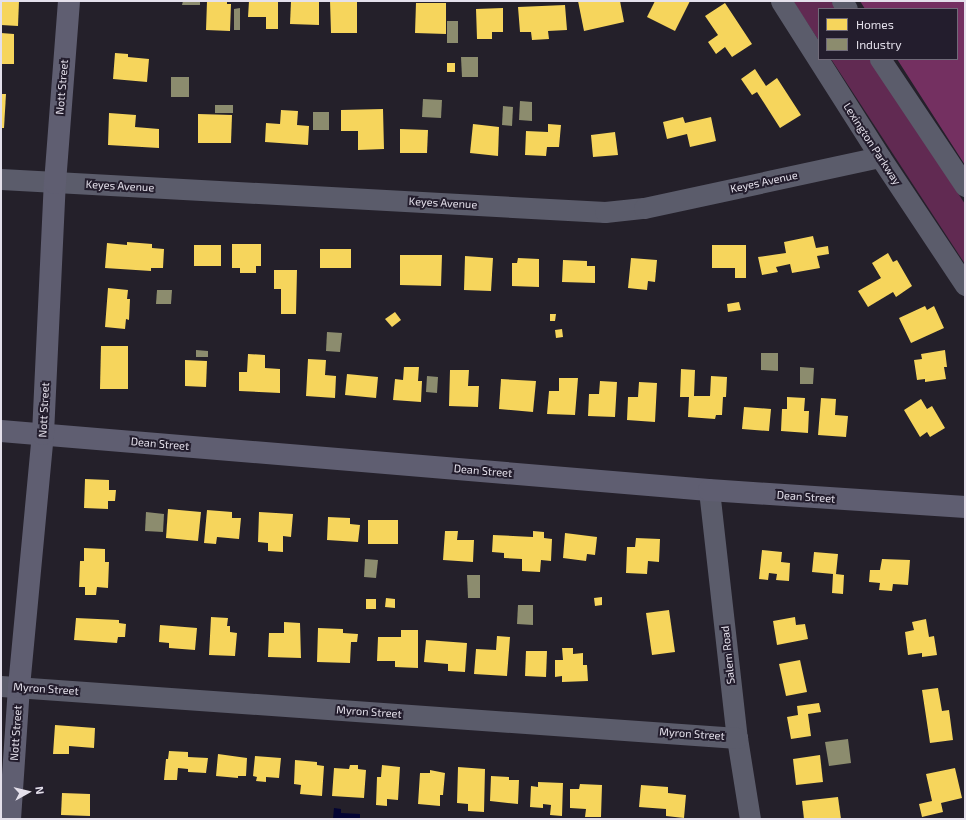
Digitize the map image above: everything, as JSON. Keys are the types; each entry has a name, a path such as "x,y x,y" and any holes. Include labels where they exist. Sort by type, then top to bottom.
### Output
{"street":[{"name":"Nott Street","path":"10,819 10,686 43,434 54,183 69,1"},
{"name":"Lexington Parkway","path":"781,1 818,59"},
{"name":"Lexington Parkway","path":"818,60 880,157 965,285"},
{"path":"881,60 965,186"},
{"name":"Keyes Avenue","path":"1,179 606,212 644,208 880,157"},
{"name":"Dean Street","path":"1,431 709,490 965,507"},
{"name":"Salem Road","path":"709,490 737,738 750,819"},
{"name":"Myron Street","path":"10,686 737,738"}],"shaded area":[{"path":"793,1 831,1 836,8 818,8 818,39"},
{"path":"860,1 965,1 965,165 898,60 958,60 958,8 864,8"},
{"path":"832,60 871,60 965,204 965,264"},
{"path":"334,808 341,809 341,813 360,814 360,819 333,819"}],"building: Homes":[{"path":"1,1 19,1 18,26 1,25"},
{"path":"207,1 227,1 227,4 231,4 230,31 206,30"},
{"path":"249,1 278,1 278,29 266,29 266,17 248,17"},
{"path":"291,1 319,1 319,25 290,24"},
{"path":"330,1 357,1 357,33 331,33"},
{"path":"578,1 620,1 624,22 584,31"},
{"path":"655,1 690,1 675,31 647,17"},
{"path":"416,3 446,3 446,34 415,33"},
{"path":"725,3 752,44 732,57 725,47 716,54 708,42 718,35 705,16"},
{"path":"565,5 567,30 548,31 549,39 532,40 531,32 520,32 518,7"},
{"path":"503,8 503,32 492,32 492,39 477,39 476,9"},
{"path":"1,33 14,34 14,64 1,64"},
{"path":"115,53 128,54 128,57 149,59 147,82 113,79"},
{"path":"447,63 455,63 455,72 447,72"},
{"path":"755,69 766,86 777,78 801,115 780,128 757,92 752,95 741,79"},
{"path":"1,94 6,94 4,128 1,128"},
{"path":"383,109 384,149 358,150 358,131 341,131 341,110"},
{"path":"281,110 298,111 297,125 309,126 308,145 265,142 266,123 280,124"},
{"path":"109,113 136,115 135,127 159,129 159,148 108,145"},
{"path":"198,114 232,115 231,143 198,143"},
{"path":"683,117 685,123 711,117 716,141 690,147 687,134 667,139 663,122"},
{"path":"473,124 499,127 498,156 470,153"},
{"path":"548,124 561,125 559,147 547,147 546,156 525,155 526,131 548,132"},
{"path":"400,129 428,130 427,153 400,153"},
{"path":"615,132 618,155 593,157 591,135"},
{"path":"813,236 816,248 828,246 829,254 817,256 820,268 792,273 790,264 776,267 778,272 762,275 758,257 786,253 784,242"},
{"path":"127,242 152,244 152,248 164,249 163,268 151,268 151,271 105,268 107,243 127,245"},
{"path":"232,244 261,244 261,266 256,266 256,273 240,273 240,268 232,268"},
{"path":"194,245 221,245 221,266 194,266"},
{"path":"712,245 746,245 746,278 735,278 735,268 712,268"},
{"path":"320,249 351,249 351,268 320,268"},
{"path":"888,253 893,262 897,260 912,286 896,297 893,292 868,307 858,291 881,278 872,263"},
{"path":"400,255 442,255 441,286 400,285"},
{"path":"465,256 493,258 491,291 464,290"},
{"path":"518,258 539,259 539,287 512,286 512,263 517,263"},
{"path":"631,258 657,260 655,282 648,281 647,290 628,288"},
{"path":"563,260 587,261 587,266 595,266 595,283 562,282"},
{"path":"274,270 297,270 296,314 281,314 281,289 274,289"},
{"path":"108,288 128,290 127,299 130,299 129,320 126,319 125,329 105,327"},
{"path":"739,302 741,310 728,312 727,304"},
{"path":"925,306 927,310 934,306 944,328 911,343 899,318"},
{"path":"395,312 401,320 392,327 385,319"},
{"path":"550,314 556,314 555,321 550,321"},
{"path":"562,329 563,337 556,338 555,330"},
{"path":"101,346 128,346 128,389 100,389"},
{"path":"945,350 947,367 944,367 946,379 925,382 925,379 917,380 914,360 922,359 921,354"},
{"path":"248,354 265,355 265,368 280,369 280,393 239,391 239,372 247,372"},
{"path":"308,359 326,360 325,375 336,376 335,398 306,396"},
{"path":"185,360 207,361 206,387 185,386"},
{"path":"404,367 419,367 418,381 422,381 421,402 393,400 395,379 403,380"},
{"path":"681,369 695,370 694,396 710,396 711,376 727,377 726,397 723,397 722,415 716,415 715,419 688,417 689,397 680,397"},
{"path":"450,370 469,370 468,386 479,386 478,407 449,406"},
{"path":"347,374 378,377 376,398 345,395"},
{"path":"559,378 578,378 575,415 547,414 549,391 559,391"},
{"path":"501,379 536,381 533,412 499,409"},
{"path":"600,381 617,382 615,417 588,416 589,394 599,394"},
{"path":"639,382 657,383 655,422 627,420 628,397 638,397"},
{"path":"787,397 805,398 804,411 809,411 808,433 781,431 782,409 787,409"},
{"path":"821,398 836,399 835,415 848,416 846,437 818,435"},
{"path":"921,399 927,409 932,406 945,428 930,437 927,432 920,437 904,410"},
{"path":"744,407 771,409 769,431 742,429"},
{"path":"85,479 109,480 109,490 116,490 115,501 108,501 108,509 84,508"},
{"path":"168,509 201,512 198,541 166,538"},
{"path":"207,510 232,512 232,518 241,518 239,539 217,537 216,544 204,543"},
{"path":"259,512 293,514 291,537 283,536 283,552 268,551 268,543 258,542"},
{"path":"328,517 350,518 350,524 360,525 358,542 327,540"},
{"path":"368,520 398,520 398,544 368,544"},
{"path":"445,531 458,531 457,540 474,540 473,562 443,560"},
{"path":"533,531 544,532 544,538 552,539 551,561 541,560 540,572 522,571 522,559 504,558 504,553 492,552 493,535 533,537"},
{"path":"565,533 597,537 595,555 587,554 586,561 563,558"},
{"path":"636,538 660,539 659,562 648,561 647,574 626,573 627,547 635,547"},
{"path":"84,548 105,549 105,562 109,562 108,588 97,587 96,595 85,595 85,587 79,587 80,561 84,561"},
{"path":"762,550 782,552 781,562 790,563 789,581 776,580 777,574 769,573 768,580 759,579"},
{"path":"814,552 838,554 836,574 844,575 843,594 832,593 833,574 812,572"},
{"path":"882,559 910,560 908,585 893,584 892,591 879,590 880,583 869,582 870,570 880,570"},
{"path":"602,597 602,605 595,606 594,598"},
{"path":"386,598 395,599 395,608 385,607"},
{"path":"366,599 376,599 376,609 366,609"},
{"path":"669,610 675,652 652,655 646,613"},
{"path":"211,617 228,618 227,626 230,626 230,632 237,633 235,656 209,655"},
{"path":"795,617 796,625 805,624 808,639 777,645 773,621"},
{"path":"76,618 119,620 119,623 126,624 125,637 118,637 117,643 74,640"},
{"path":"926,619 929,637 934,636 937,655 922,657 922,653 908,655 905,632 914,630 912,622"},
{"path":"284,622 300,623 301,658 268,657 269,633 284,633"},
{"path":"160,625 197,628 195,650 169,648 169,643 159,642"},
{"path":"318,628 343,629 343,633 358,634 357,642 351,642 350,663 317,662"},
{"path":"401,630 418,630 418,668 395,667 395,661 377,661 378,637 401,637"},
{"path":"497,636 510,637 507,676 474,674 476,649 496,650"},
{"path":"426,640 467,643 465,672 448,671 448,664 424,662"},
{"path":"562,648 573,648 573,654 583,653 583,665 587,665 588,681 562,682 562,676 555,677 555,660 563,660"},
{"path":"526,651 547,651 546,677 525,676"},
{"path":"800,660 807,692 786,696 779,664"},
{"path":"938,688 942,711 949,710 953,740 930,743 922,690"},
{"path":"819,703 821,712 808,714 811,736 791,739 787,717 798,715 797,706"},
{"path":"55,725 95,728 94,748 69,746 69,754 53,754"},
{"path":"169,751 188,752 188,757 208,758 206,773 188,772 188,769 178,768 177,780 164,780 166,759 168,759"},
{"path":"218,754 247,758 246,776 238,776 238,778 216,776"},
{"path":"820,755 823,782 796,785 793,759"},
{"path":"255,756 281,758 279,778 266,777 266,782 256,781 257,777 253,776"},
{"path":"295,760 317,762 317,765 324,766 322,796 300,794 301,785 294,784"},
{"path":"350,765 358,765 358,769 366,770 364,798 332,796 334,768 349,769"},
{"path":"382,765 400,767 398,800 387,799 387,806 376,805 377,777 381,777"},
{"path":"458,767 485,769 484,812 468,811 468,804 457,803"},
{"path":"955,768 962,798 941,803 943,812 922,817 919,804 932,801 926,774"},
{"path":"430,770 445,773 443,795 440,795 440,806 418,804 420,773 430,773"},
{"path":"491,776 509,777 509,780 519,780 518,804 490,801"},
{"path":"538,782 563,783 562,816 550,815 551,805 543,804 543,808 530,807 531,786 538,787"},
{"path":"580,784 602,785 601,817 585,817 586,809 570,808 570,789 579,789"},
{"path":"641,785 668,787 668,793 686,795 684,818 666,816 666,809 639,807"},
{"path":"62,793 90,794 90,816 61,815"},
{"path":"838,797 841,819 804,819 802,801"}],"building: Industry":[{"path":"183,1 200,1 200,5 182,5"},
{"path":"240,8 240,30 234,30 234,9"},
{"path":"447,21 458,21 458,43 447,43"},
{"path":"461,57 478,57 478,77 462,77"},
{"path":"171,77 189,77 189,97 171,97"},
{"path":"423,99 442,100 441,118 422,117"},
{"path":"520,101 532,102 532,121 519,120"},
{"path":"215,105 233,105 233,113 215,113"},
{"path":"503,106 513,107 512,126 502,125"},
{"path":"313,112 329,112 329,130 313,130"},
{"path":"157,290 172,290 171,304 156,304"},
{"path":"327,332 342,333 340,352 326,351"},
{"path":"196,350 208,351 208,357 196,357"},
{"path":"761,353 778,353 778,371 761,370"},
{"path":"800,367 814,368 813,384 800,384"},
{"path":"427,376 438,377 437,393 426,392"},
{"path":"146,512 164,514 163,532 145,531"},
{"path":"365,559 378,560 376,578 364,577"},
{"path":"467,575 480,575 480,598 468,598"},
{"path":"518,605 533,605 533,625 517,624"},
{"path":"848,739 851,763 829,766 825,742"}]}
